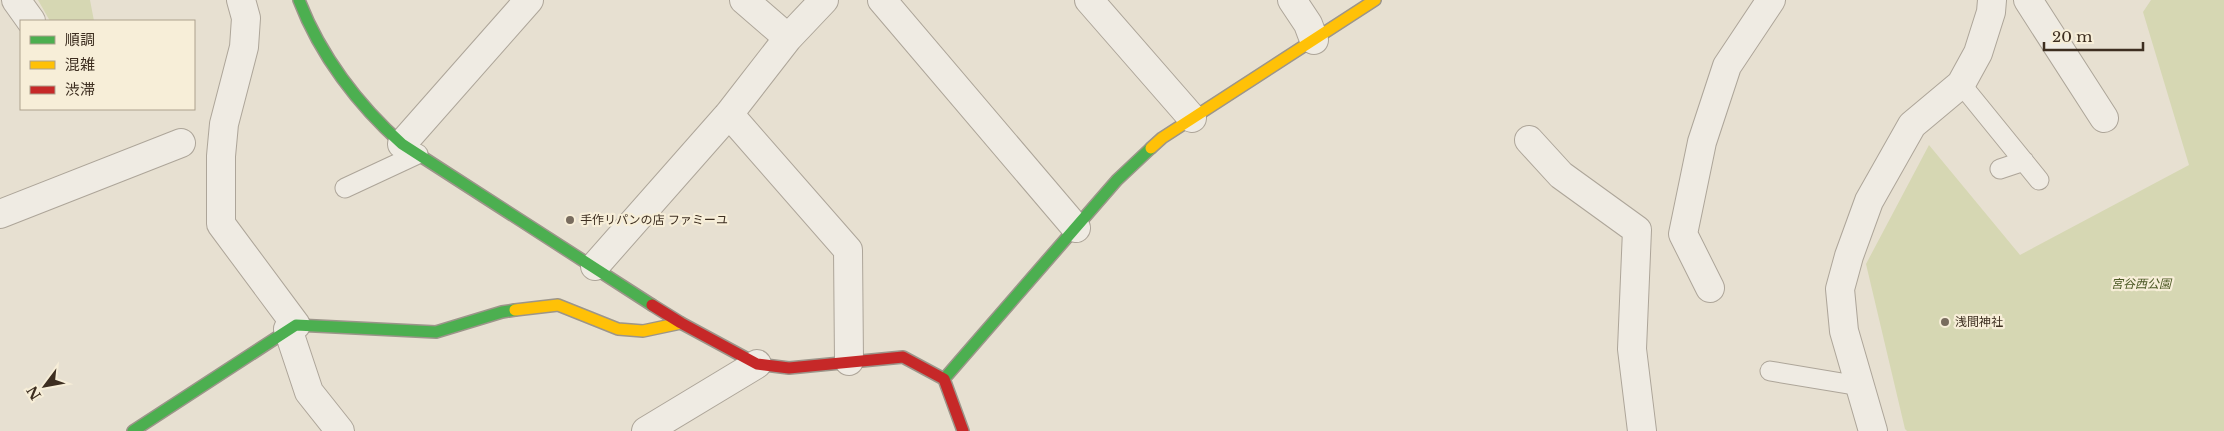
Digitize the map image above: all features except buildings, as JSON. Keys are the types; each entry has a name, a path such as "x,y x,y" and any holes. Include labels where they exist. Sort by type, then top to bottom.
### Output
{"street":[{"path":"16,0 30,20"},
{"path":"241,0 246,18 244,46 224,124 221,156 221,224 292,327 309,392 340,431"},
{"path":"299,0 308,24 341,77 375,120 410,149 681,323 757,364 789,368 903,357 944,379 963,431"},
{"path":"410,149 529,0"},
{"path":"744,0 788,38"},
{"path":"595,266 729,114 788,38 824,0"},
{"path":"882,0 1076,228"},
{"path":"1089,0 1192,118"},
{"path":"1292,0 1308,24 1314,40"},
{"path":"944,379 1117,180 1162,138 1375,0"},
{"path":"1710,288 1684,234 1702,142 1726,66 1771,0"},
{"path":"1873,431 1844,331 1840,289 1849,256 1869,201 1912,125 1961,84 1978,53 1991,12 1992,0"},
{"path":"2028,0 2104,118"},
{"path":"729,114 848,250 849,361"},
{"path":"1529,140 1561,175 1637,230 1632,349 1642,431"},
{"path":"0,214 181,143"},
{"path":"133,431 292,327 436,332 502,312 558,305 618,329 643,331 681,323"},
{"path":"646,431 757,364"}],"lane":[{"path":"1961,84 2038,180"},
{"path":"345,188 410,149"},
{"path":"2000,169 2024,161"},
{"path":"1770,371 1860,386"}],"green space":[{"path":"38,0 90,0 94,20 49,20"},
{"name":"宮谷西公園","path":"2151,0 2224,0 2224,431 1907,431 1866,264 1929,145 2020,255 2189,165 2143,12"}],"traffic: fast":[{"path":"299,0 318,40 342,78 370,113 402,144 652,305"},
{"path":"944,379 1117,180 1151,148"},
{"path":"133,431 296,325 436,332 502,312 515,310"}],"traffic: slow":[{"path":"1151,148 1162,138 1375,0"},
{"path":"515,310 558,305 618,329 643,331 681,323"}],"traffic: jam":[{"path":"652,305 757,364 789,368 903,357 944,379 963,431"}],"place":[{"name":"手作リパンの店 ファミーユ","path":"570,220"},
{"name":"浅間神社","path":"1945,322"}]}
